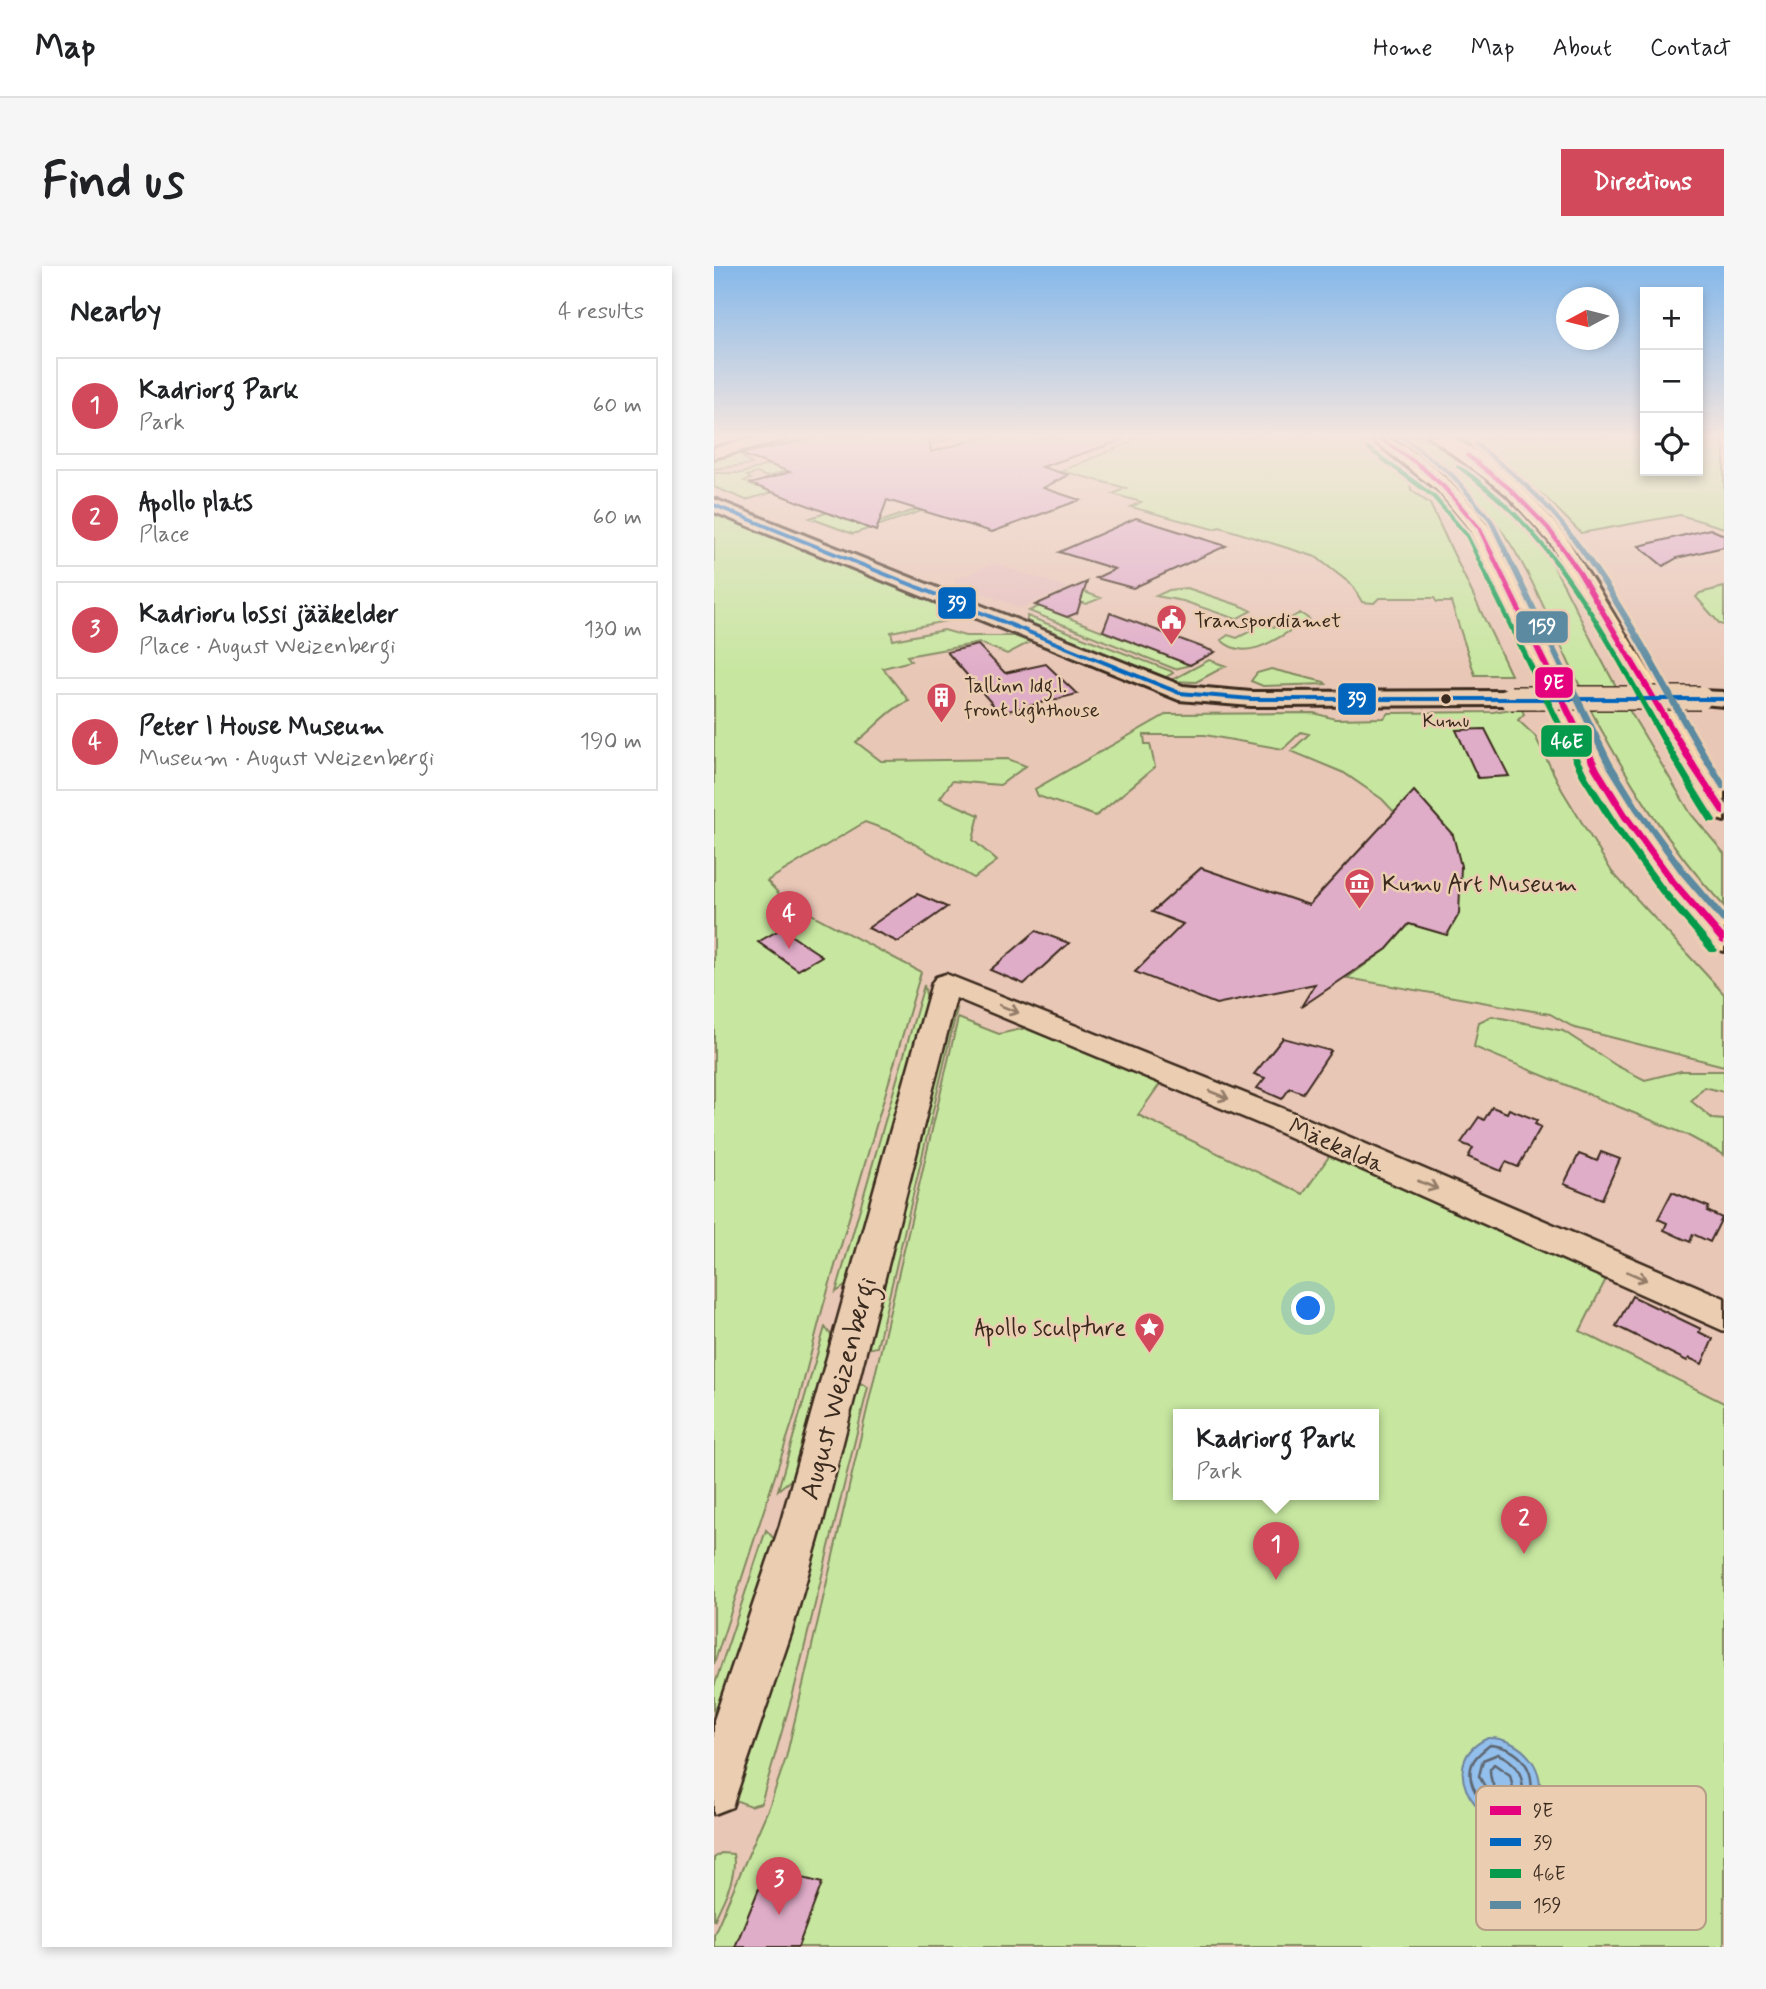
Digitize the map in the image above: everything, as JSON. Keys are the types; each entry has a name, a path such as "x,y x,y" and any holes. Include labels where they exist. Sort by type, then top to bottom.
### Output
{"main road":[{"path":"1468,514 1479,528 1596,769 1626,818 1665,871 1724,941"},
{"path":"1534,514 1550,530 1589,590 1693,770 1724,812"}],"street":[{"path":"737,514 1179,693 1251,699 1712,698"},
{"name":"Mäekalda","path":"946,983 1278,1119 1724,1315"},
{"name":"August Weizenbergi","path":"714,1789 768,1634 801,1525 946,983"}],"shaded area":[{"path":"994,563 1068,588 1021,608 952,581"}],"green space":[{"path":"714,514 722,514 954,610 951,620 891,632 893,640 944,630 965,636 1015,636 1030,642 1007,654 980,643 907,656 911,661 883,668 909,701 856,742 881,761 1008,759 1026,766 1000,785 952,781 940,798 979,815 973,840 997,861 974,878 895,833 865,822 767,881 781,896 803,910 921,972 823,1307 795,1414 714,1664"},
{"path":"821,514 854,514 865,527 902,514 911,514 853,534 810,518"},
{"path":"1159,514 1435,514 1511,675 1475,675 1451,602 1437,602 1434,598 1379,598 1374,603 1362,602 1352,585 1316,557 1220,527 1213,529"},
{"path":"1488,514 1517,514 1540,544 1616,686 1580,686 1532,582"},
{"path":"1562,514 1724,514 1724,528 1680,515 1581,533"},
{"path":"1724,587 1724,625 1720,624 1696,597 1700,593"},
{"path":"1187,588 1251,611 1236,619 1183,601 1156,596 1169,590"},
{"path":"1076,589 1101,598 1086,604 1080,602 1056,613 1190,665 1175,669 1029,611"},
{"path":"1300,613 1309,619 1266,645 1243,650 1221,640 1228,635 1237,638 1253,630 1249,626 1252,623 1275,627"},
{"path":"1027,616 1173,673 1164,678 1033,624 1027,621"},
{"path":"1209,660 1226,666 1196,682 1170,681"},
{"path":"1271,669 1326,684 1263,686 1251,681 1257,673"},
{"path":"1589,707 1628,708 1691,814 1724,853 1724,906 1685,860 1650,811"},
{"path":"1522,710 1524,714 1518,720 1535,736 1562,790 1612,872 1724,994 1724,1066 1575,1028 1550,1014 1347,978 1387,949 1411,917 1397,815 1382,799 1344,773 1291,751 1309,734 1301,732 1283,749 1205,735 1144,735 1145,744 1150,744 1155,767 1096,816 1038,796 1035,789 1167,714 1314,713 1335,719 1384,718 1388,713 1493,712"},
{"path":"924,985 927,999 848,1284 836,1292"},
{"path":"957,1009 877,1347 866,1349 949,1016"},
{"path":"1492,1016 1563,1031 1617,1066 1645,1080 1681,1071 1724,1071 1724,1092 1704,1087 1691,1101 1713,1119 1724,1120 1724,1155 1687,1135 1474,1047 1479,1022"},
{"path":"958,1018 999,1034 1031,1027 1162,1081 1138,1115 1303,1194 1337,1145 1613,1265 1580,1331 1724,1403 1724,1947 714,1947 714,1934 769,1807 786,1758"},
{"path":"825,1327 833,1338 793,1478 778,1490"},
{"path":"858,1382 868,1387 794,1690 761,1803 750,1806 735,1800 787,1645"},
{"path":"766,1530 776,1541 714,1724 714,1687"},
{"path":"721,1853 733,1854 734,1863 729,1888 714,1921 714,1858"}],"water":[{"path":"1488,1738 1512,1743 1530,1758 1536,1768 1540,1786 1476,1786 1476,1806 1466,1789 1463,1770 1469,1752"}],"building":[{"path":"832,514 882,514 876,531"},
{"path":"934,514 1040,514 992,532"},
{"path":"1136,518 1226,546 1133,588 1096,578 1115,569 1059,552"},
{"path":"1710,529 1724,535 1724,547 1677,558 1663,566 1639,546"},
{"path":"1087,582 1077,613 1067,617 1035,605"},
{"path":"1110,613 1215,652 1190,665 1103,631"},
{"path":"978,645 1005,673 1046,664 1077,694 1000,713 947,652"},
{"path":"1485,729 1509,776 1478,778 1456,730"},
{"path":"1414,791 1453,835 1461,866 1459,914 1447,935 1409,924 1387,949 1301,1007 1315,984 1216,1004 1135,972 1183,924 1152,912 1201,868 1309,905"},
{"path":"917,894 947,907 898,942 868,928"},
{"path":"781,929 822,956 798,970 758,942"},
{"path":"1036,931 1069,943 1024,984 990,970"},
{"path":"1283,1038 1331,1051 1303,1093 1290,1088 1282,1099 1257,1088 1265,1078 1254,1074"},
{"path":"1492,1107 1507,1113 1509,1109 1537,1120 1535,1124 1541,1127 1518,1167 1506,1162 1501,1171 1468,1157 1473,1148 1461,1143 1479,1117 1484,1120"},
{"path":"1601,1152 1620,1159 1602,1199 1564,1184 1579,1154 1597,1161"},
{"path":"1672,1192 1709,1207 1707,1211 1722,1218 1710,1242 1693,1234 1690,1242 1664,1230 1667,1223 1658,1219"},
{"path":"1632,1296 1701,1329 1699,1332 1713,1339 1702,1364 1689,1358 1687,1361 1616,1326"},
{"path":"767,1869 822,1883 798,1947 735,1947"}],"transit line":[{"name":"39","path":"737,514 1179,693 1251,699 1724,699"},
{"name":"46E","path":"1449,514 1467,536 1584,776 1615,826 1662,890 1713,950"},
{"name":"9E","path":"1467,514 1479,528 1596,769 1626,818 1673,882 1724,941"},
{"name":"159","path":"1485,514 1608,762 1638,810 1684,873 1724,920"},
{"name":"46E","path":"1515,514 1537,538 1585,605 1712,820"},
{"name":"9E","path":"1535,514 1548,528 1580,573 1694,767 1724,812"},
{"name":"159","path":"1554,514 1582,550 1625,616 1724,787"}],"place":[{"name":"Transpordiamet","path":"1171,647"},
{"name":"Kumu","path":"1446,699"},
{"name":"Tallinn ldg.l. front lighthouse","path":"941,724"},
{"name":"Kumu Art Museum","path":"1359,910"},
{"name":"Peter I House Museum","path":"789,949"},
{"name":"Apollo sculpture","path":"1149,1354"},
{"name":"Apollo plats","path":"1524,1554"},
{"name":"Kadriorg Park","path":"1276,1580"},
{"name":"Kadrioru lossi jääkelder","path":"779,1915"}]}
